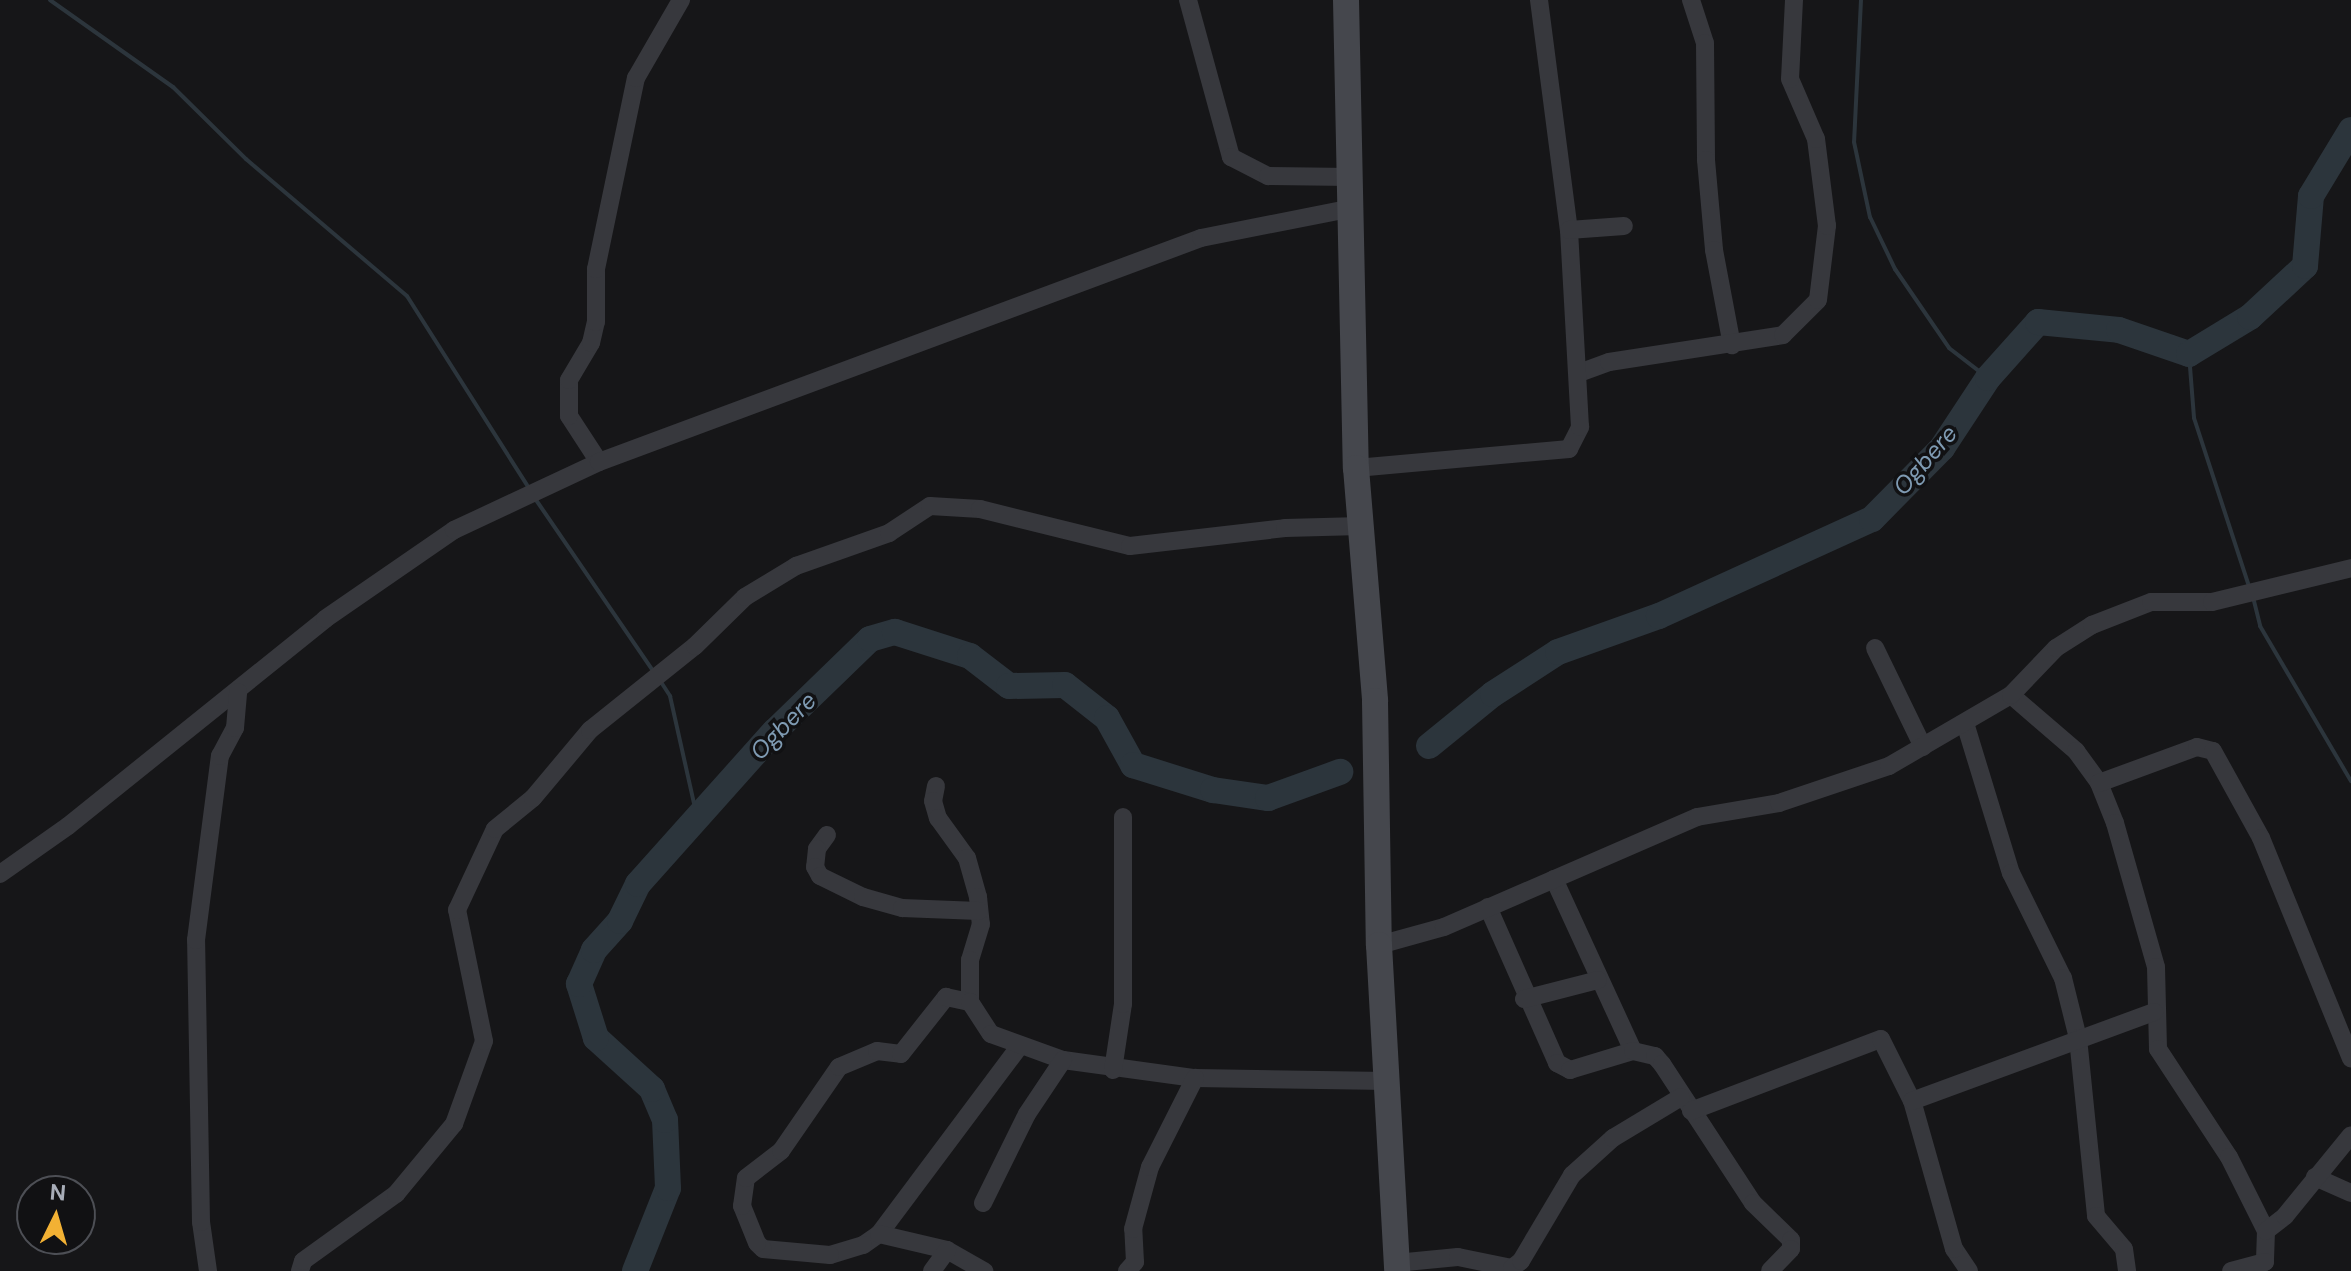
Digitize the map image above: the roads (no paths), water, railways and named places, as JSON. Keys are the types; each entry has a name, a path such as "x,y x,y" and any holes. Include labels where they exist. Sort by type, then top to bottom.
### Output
{"main road":[{"path":"1346,0 1356,468 1375,701 1379,945 1397,1267"}],"street":[{"path":"599,462 569,416 569,380 591,343 596,322 596,269 636,78 681,0"},
{"path":"1188,0 1231,157 1268,176 1351,177"},
{"path":"1356,468 1569,449 1580,427 1569,230 1539,0"},
{"path":"1691,0 1705,43 1707,175 1714,250 1732,345"},
{"path":"1579,373 1609,362 1783,335 1818,300 1826,267 1820,156 1790,79 1794,0"},
{"path":"0,874 238,692 325,619 454,530 599,462 1201,238 1352,208"},
{"path":"1569,230 1624,226"},
{"path":"300,1271 303,1261 396,1194 454,1124 484,1041 457,910 495,829 533,798 590,730 695,646 745,597 796,566 889,533 930,506 980,509 1130,546 1285,528 1361,526"},
{"path":"1379,945 1444,927 1674,825 1841,786 1923,747 2011,695 2056,648 2092,625 2151,602 2212,602 2351,568"},
{"path":"1875,648 1923,747"},
{"path":"208,1271 201,1222 196,940 220,756 235,728 238,692"},
{"path":"2011,695 2066,740 2099,783 2143,907 2156,967 2154,1012 2165,1066 2229,1157 2266,1231 2265,1262 2253,1269 2231,1271"},
{"path":"1965,723 2011,873 2063,978 2078,1038 2096,1216 2124,1249 2127,1271"},
{"path":"2099,783 2197,747 2213,751 2261,838 2351,1058"},
{"path":"936,786 933,801 938,818 967,858 979,911 970,960 970,1002 991,1034 1019,1047 1063,1060 1113,1070 1195,1078 1387,1081"},
{"path":"1113,1070 1123,1004 1123,817"},
{"path":"827,835 817,849 815,867 820,876 848,890 902,908 979,911"},
{"path":"1554,879 1598,980 1610,994 1633,1051"},
{"path":"1488,907 1548,1053 1570,1070 1633,1051 1655,1056 1753,1203 1791,1240 1791,1249 1770,1271"},
{"path":"1524,999 1598,980"},
{"path":"970,1002 946,997 901,1054 877,1051 839,1067 781,1151 746,1178 742,1206 763,1249 830,1255 863,1245 879,1234 1019,1047"},
{"path":"1912,1101 2009,1069 2078,1038 2154,1012"},
{"path":"1397,1267 1458,1257 1512,1268 1521,1261 1572,1175 1613,1138 1686,1104 1881,1039 1912,1101 1954,1249 1969,1271"},
{"path":"983,1203 1027,1114 1063,1060"},
{"path":"1127,1271 1135,1262 1133,1229 1150,1167 1195,1078"},
{"path":"2266,1231 2285,1216 2351,1135"},
{"path":"2315,1177 2351,1193"},
{"path":"879,1234 947,1250 984,1271"},
{"path":"932,1271 947,1250"}],"waterway":[{"path":"50,0 173,87 246,159 407,296 530,490"},
{"path":"1861,0 1854,142 1870,217 1895,269 1949,348 1988,378"},
{"name":"Ogbere","path":"1429,746 1493,694 1558,652 1659,616 1872,519 1942,448 1988,378 2038,322 2119,330 2189,354 2250,317 2305,266 2311,196 2351,130"},
{"path":"2189,354 2194,418 2250,589"},
{"path":"534,497 653,671"},
{"path":"2253,597 2260,626 2351,781"},
{"name":"Ogbere","path":"635,1271 668,1188 665,1120 652,1089 596,1038 579,984 594,950 620,921 638,884 775,731 870,639 895,632 970,656 1009,686 1065,685 1107,718 1133,765 1213,790 1268,798 1340,772"},
{"path":"661,682 670,696 698,821"}]}
